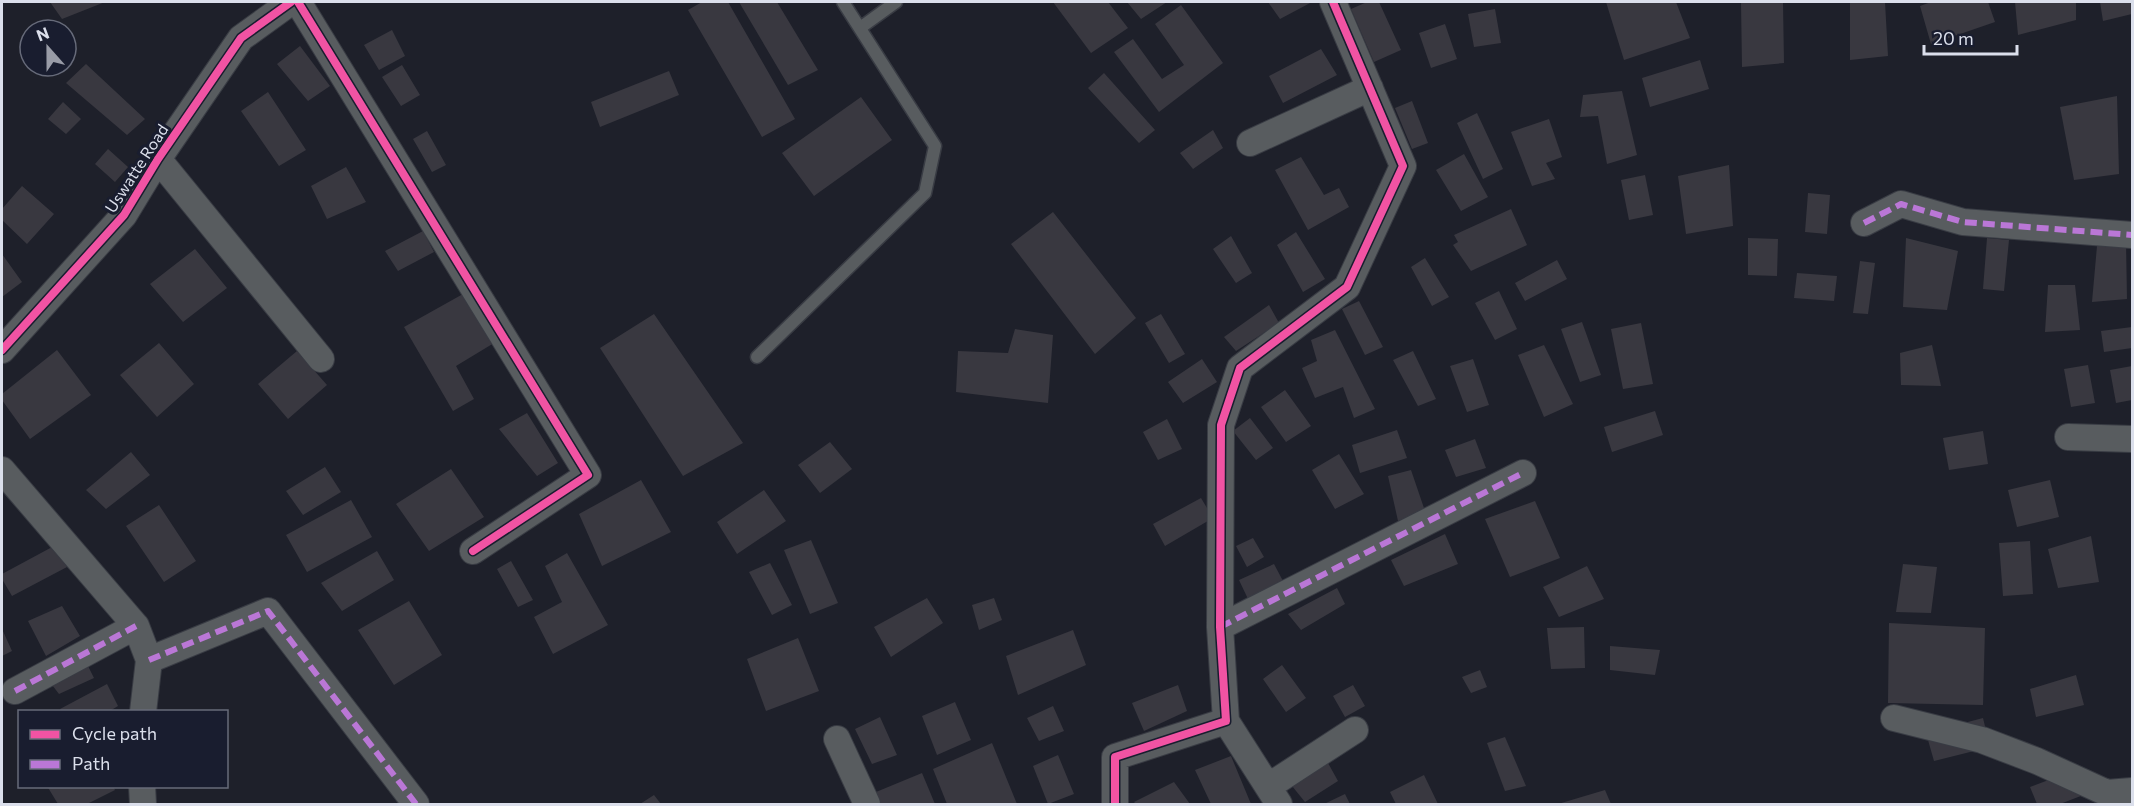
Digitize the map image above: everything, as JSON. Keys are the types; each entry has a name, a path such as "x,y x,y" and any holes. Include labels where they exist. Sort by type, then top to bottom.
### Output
{"street":[{"name":"Uswatte Road","path":"2,350 124,215 158,159 241,38 291,2"},
{"path":"298,2 588,475 473,551"},
{"path":"1333,2 1402,166 1347,287 1240,368 1221,425 1220,627 1226,721 1274,795 1355,730"},
{"path":"1250,143 1370,88"},
{"path":"158,159 321,359"},
{"path":"1864,224 1901,204 1963,222 2133,235"},
{"path":"2068,437 2133,440"},
{"path":"2,470 136,626 149,660 143,710"},
{"path":"1220,627 1522,473"},
{"path":"149,660 268,611 417,804"},
{"path":"15,691 136,626"},
{"path":"1894,718 1982,740 2037,761 2107,793 2133,791"},
{"path":"1116,804 1115,757 1226,721"},
{"path":"837,739 867,804"},
{"path":"142,788 143,804"}],"lane":[{"path":"757,357 925,193 935,146 843,2"},
{"path":"860,28 896,2"}],"building":[{"path":"50,2 105,2 65,18 61,18"},
{"path":"702,2 728,2 795,119 762,137 688,10"},
{"path":"739,2 777,2 818,70 788,85"},
{"path":"1053,2 1108,2 1128,28 1091,53"},
{"path":"1127,2 1167,2 1141,19"},
{"path":"1268,2 1312,2 1280,19"},
{"path":"1367,2 1379,2 1401,50 1374,62 1351,9"},
{"path":"1606,2 1676,2 1690,38 1624,60"},
{"path":"1850,2 1885,2 1888,56 1850,60"},
{"path":"1931,2 1988,2 1995,22 1931,44 1920,6"},
{"path":"2015,2 2076,2 2076,20 2018,35"},
{"path":"2100,2 2132,2 2132,14 2103,21"},
{"path":"1741,3 1783,3 1784,63 1742,67"},
{"path":"1181,5 1223,63 1159,112 1114,52 1133,39 1162,79 1184,65 1155,24"},
{"path":"1495,9 1501,43 1474,47 1468,14"},
{"path":"1445,24 1457,59 1431,68 1419,33"},
{"path":"392,30 405,56 379,70 364,45"},
{"path":"300,46 330,86 308,101 277,64"},
{"path":"1321,49 1337,75 1283,103 1269,76"},
{"path":"1700,60 1709,89 1650,107 1642,78"},
{"path":"86,64 145,119 127,135 66,83 71,78 78,78 78,72"},
{"path":"402,65 420,95 401,106 382,77"},
{"path":"669,71 679,95 600,127 591,102"},
{"path":"1104,73 1155,130 1139,143 1088,88"},
{"path":"1622,91 1637,155 1607,164 1598,116 1580,117 1583,95"},
{"path":"268,92 306,150 279,166 241,111"},
{"path":"2117,96 2119,174 2074,180 2060,107"},
{"path":"861,97 892,140 814,196 782,153"},
{"path":"1412,101 1428,143 1412,149 1395,108"},
{"path":"63,102 81,119 66,134 48,119"},
{"path":"1477,113 1503,169 1483,179 1457,123"},
{"path":"1549,119 1562,157 1546,163 1555,179 1532,186 1511,132"},
{"path":"1213,130 1223,148 1193,169 1180,153"},
{"path":"427,131 446,165 432,172 413,139"},
{"path":"108,149 128,167 115,182 95,164"},
{"path":"1464,154 1488,197 1461,211 1436,170"},
{"path":"1301,157 1324,195 1339,188 1349,207 1308,230 1275,170"},
{"path":"1729,165 1733,226 1686,234 1678,176"},
{"path":"346,167 366,202 327,219 311,186"},
{"path":"1645,175 1653,215 1629,220 1621,180"},
{"path":"22,186 54,214 27,244 2,220 2,209"},
{"path":"1808,193 1830,195 1827,234 1805,232"},
{"path":"1511,209 1527,245 1471,271 1453,245 1458,242 1454,235"},
{"path":"1053,212 1136,318 1095,354 1011,244"},
{"path":"423,231 434,252 398,271 385,251"},
{"path":"1296,232 1325,279 1303,292 1277,245"},
{"path":"1231,236 1252,273 1236,283 1213,249"},
{"path":"1748,238 1778,239 1777,276 1748,275"},
{"path":"1906,238 1958,251 1947,310 1903,307"},
{"path":"1987,238 2009,240 2004,291 1983,289"},
{"path":"2126,242 2127,299 2092,302 2097,246"},
{"path":"195,249 227,288 183,322 150,284"},
{"path":"2,254 22,282 2,297"},
{"path":"1425,258 1449,297 1432,306 1411,267"},
{"path":"1557,260 1567,279 1525,301 1515,283"},
{"path":"1860,261 1875,263 1868,314 1853,313"},
{"path":"1797,273 1837,276 1834,301 1794,298"},
{"path":"2048,285 2075,285 2080,330 2045,332"},
{"path":"1499,291 1517,329 1495,340 1475,303"},
{"path":"463,294 494,343 456,366 474,399 453,411 404,327"},
{"path":"1359,301 1383,347 1365,355 1342,309"},
{"path":"1269,305 1279,323 1236,351 1224,337"},
{"path":"654,314 743,443 683,476 600,348"},
{"path":"1161,314 1185,354 1169,363 1145,323"},
{"path":"1582,322 1601,375 1580,382 1561,329"},
{"path":"1641,323 1653,384 1623,389 1611,329"},
{"path":"2132,327 2132,348 2104,352 2101,331"},
{"path":"1015,329 1053,335 1048,403 956,392 958,351 1008,353"},
{"path":"1335,330 1375,409 1354,418 1343,387 1315,398 1302,368 1317,361 1311,340"},
{"path":"159,343 194,384 157,417 120,375"},
{"path":"1544,345 1573,404 1544,417 1518,355"},
{"path":"1932,345 1941,386 1901,385 1900,353"},
{"path":"57,350 91,395 30,439 2,400 2,394"},
{"path":"297,351 327,385 288,419 258,384"},
{"path":"1413,351 1436,399 1418,406 1393,360"},
{"path":"1202,359 1217,382 1183,403 1168,382"},
{"path":"1473,359 1489,405 1467,412 1450,366"},
{"path":"2088,365 2095,403 2071,407 2064,369"},
{"path":"2132,366 2132,400 2116,403 2110,370"},
{"path":"1285,390 1311,426 1286,442 1261,407"},
{"path":"1655,411 1663,435 1612,452 1604,427"},
{"path":"527,413 558,463 537,476 499,429"},
{"path":"1250,418 1273,448 1256,460 1233,431"},
{"path":"1167,419 1182,449 1158,460 1143,432"},
{"path":"1397,430 1407,458 1360,473 1352,445"},
{"path":"1983,431 1988,464 1949,470 1943,438"},
{"path":"1475,439 1486,468 1456,477 1445,450"},
{"path":"830,442 852,469 820,493 798,465"},
{"path":"131,452 150,475 106,509 86,490"},
{"path":"1339,454 1364,494 1335,509 1312,470"},
{"path":"325,467 341,492 303,515 286,491"},
{"path":"451,469 484,517 429,551 396,504"},
{"path":"1411,470 1425,511 1398,521 1388,476"},
{"path":"641,480 671,532 602,566 579,514"},
{"path":"2050,480 2059,517 2017,527 2008,490"},
{"path":"764,490 786,521 737,554 717,522"},
{"path":"1201,498 1213,518 1165,546 1153,524"},
{"path":"351,500 372,537 307,572 286,535"},
{"path":"1535,501 1560,558 1510,577 1485,519"},
{"path":"159,505 196,561 164,582 126,526"},
{"path":"1445,534 1458,564 1404,586 1391,560"},
{"path":"2091,536 2099,582 2058,588 2048,549"},
{"path":"1253,538 1264,557 1247,567 1236,546"},
{"path":"811,540 838,603 810,614 784,550"},
{"path":"2030,541 2033,594 2003,596 1999,543"},
{"path":"54,546 67,567 12,596 2,579 2,574"},
{"path":"377,551 394,580 342,611 321,583"},
{"path":"567,553 608,625 553,654 534,617 562,602 545,566"},
{"path":"511,561 533,600 518,607 497,569"},
{"path":"770,563 792,605 772,615 749,572"},
{"path":"1274,564 1283,581 1248,599 1239,580"},
{"path":"1903,564 1937,567 1931,613 1896,612"},
{"path":"1587,566 1604,599 1559,617 1543,587"},
{"path":"1337,588 1345,604 1301,630 1288,614"},
{"path":"927,598 943,623 891,657 874,627"},
{"path":"994,598 1002,620 979,630 972,605"},
{"path":"409,601 442,655 394,685 358,630"},
{"path":"62,606 80,636 46,656 28,621"},
{"path":"1889,623 1985,628 1983,705 1888,703"},
{"path":"1584,627 1585,668 1551,669 1547,628"},
{"path":"2,629 12,651 2,656"},
{"path":"1073,630 1086,665 1018,695 1006,656"},
{"path":"798,638 819,691 766,711 747,659"},
{"path":"1610,646 1660,650 1655,675 1610,670"},
{"path":"87,664 94,678 59,694 49,681"},
{"path":"1282,665 1306,698 1286,712 1263,679"},
{"path":"1480,670 1487,687 1471,693 1462,677"},
{"path":"2076,675 2084,705 2036,717 2030,689"},
{"path":"107,684 118,706 111,710 60,709"},
{"path":"1178,685 1187,711 1144,731 1132,703"},
{"path":"1353,685 1365,706 1345,717 1333,696"},
{"path":"955,702 971,740 937,755 922,716"},
{"path":"1053,706 1064,731 1039,741 1027,718"},
{"path":"880,717 897,755 872,764 855,729"},
{"path":"1983,718 1990,747 1934,761 1926,733"},
{"path":"1505,737 1526,786 1505,791 1487,743"},
{"path":"992,743 1017,804 947,804 933,769"},
{"path":"1058,755 1074,794 1048,804 1033,766"},
{"path":"1231,756 1251,804 1211,804 1195,770"},
{"path":"1328,763 1338,781 1305,802 1292,786"},
{"path":"2075,770 2086,794 2060,804 2037,804 2030,787"},
{"path":"922,773 935,804 881,804 876,792"},
{"path":"1424,775 1438,804 1396,804 1390,792"},
{"path":"1174,782 1190,804 1136,804 1134,802"},
{"path":"48,788 114,788 115,790 87,804 58,804"},
{"path":"1605,790 1611,804 1558,804"},
{"path":"1345,794 1350,804 1324,804"},
{"path":"654,795 661,804 640,804"}],"marked path":[{"path":"1864,223 1901,204 1963,222 2132,235"},
{"path":"1220,627 1523,473"},
{"path":"149,660 268,611 416,804"},
{"path":"15,691 136,626"}],"cycle path":[{"path":"2,350 124,215 158,159 241,38 291,2"},
{"path":"298,2 588,475 473,551"},
{"path":"1115,804 1115,757 1226,721 1220,627 1221,425 1240,368 1347,287 1403,166 1333,2"}]}
